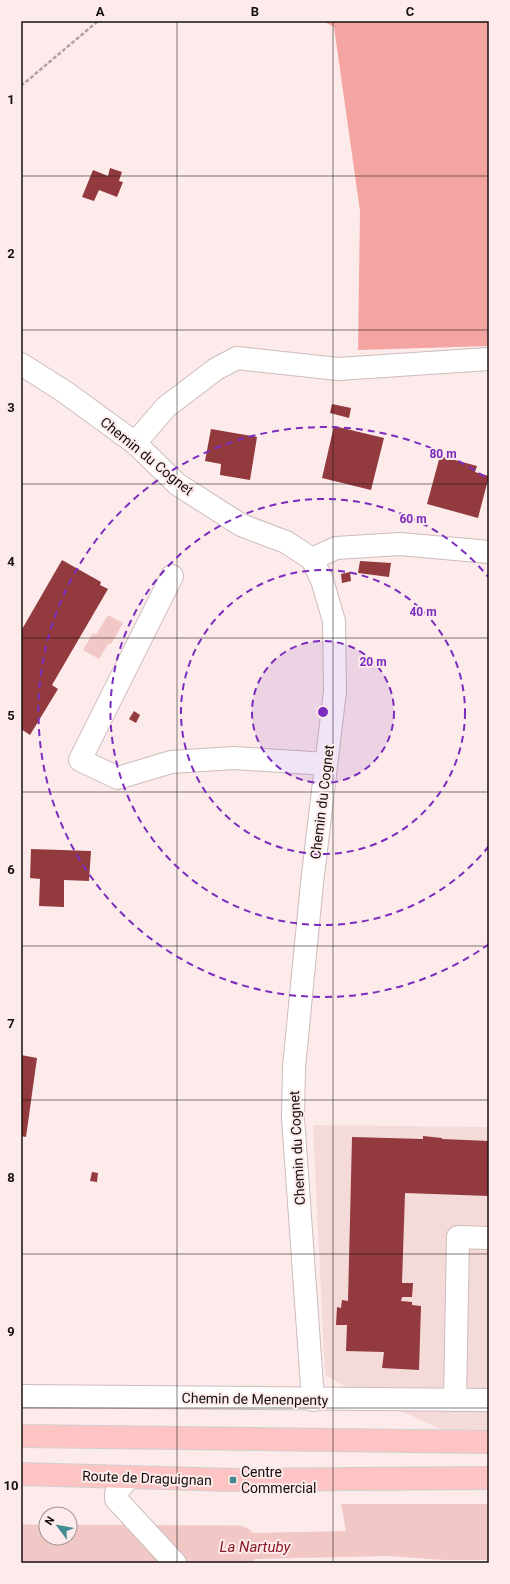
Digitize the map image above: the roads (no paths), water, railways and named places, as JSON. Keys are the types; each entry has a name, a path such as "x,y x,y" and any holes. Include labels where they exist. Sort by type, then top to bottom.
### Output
{"main road":[{"path":"21,1436 489,1442"},
{"name":"Route de Draguignan","path":"21,1474 233,1480 489,1478"}],"street":[{"path":"135,443 166,407 216,368 237,358 338,370 489,359"},
{"name":"Chemin du Cognet","path":"21,364 65,392 135,443 177,484 241,526 286,542 312,559 322,580 334,621 335,691 311,891 294,1068 293,1118 313,1400"},
{"path":"312,559 336,548 400,544 489,552"},
{"path":"172,576 80,760 118,778 171,762 234,758 326,764"},
{"path":"455,1400 458,1237 489,1238"},
{"name":"Chemin de Menenpenty","path":"21,1396 313,1400 489,1400"},
{"path":"129,1477 115,1496 119,1503 175,1563"}],"water":[{"path":"108,615 123,623 111,644 108,644 99,659 83,650 93,633 96,635"},
{"path":"341,1504 489,1504 489,1560 444,1560 388,1556 209,1560 193,1563 166,1535 346,1531"},
{"path":"21,1535 38,1535 38,1546 78,1546 78,1535 136,1535 159,1560 130,1563 84,1562 59,1559 21,1560"}],"waterway":[{"name":"La Nartuby","path":"21,1546 237,1547"}],"place":[{"name":"Centre Commercial","path":"233,1480"}]}
